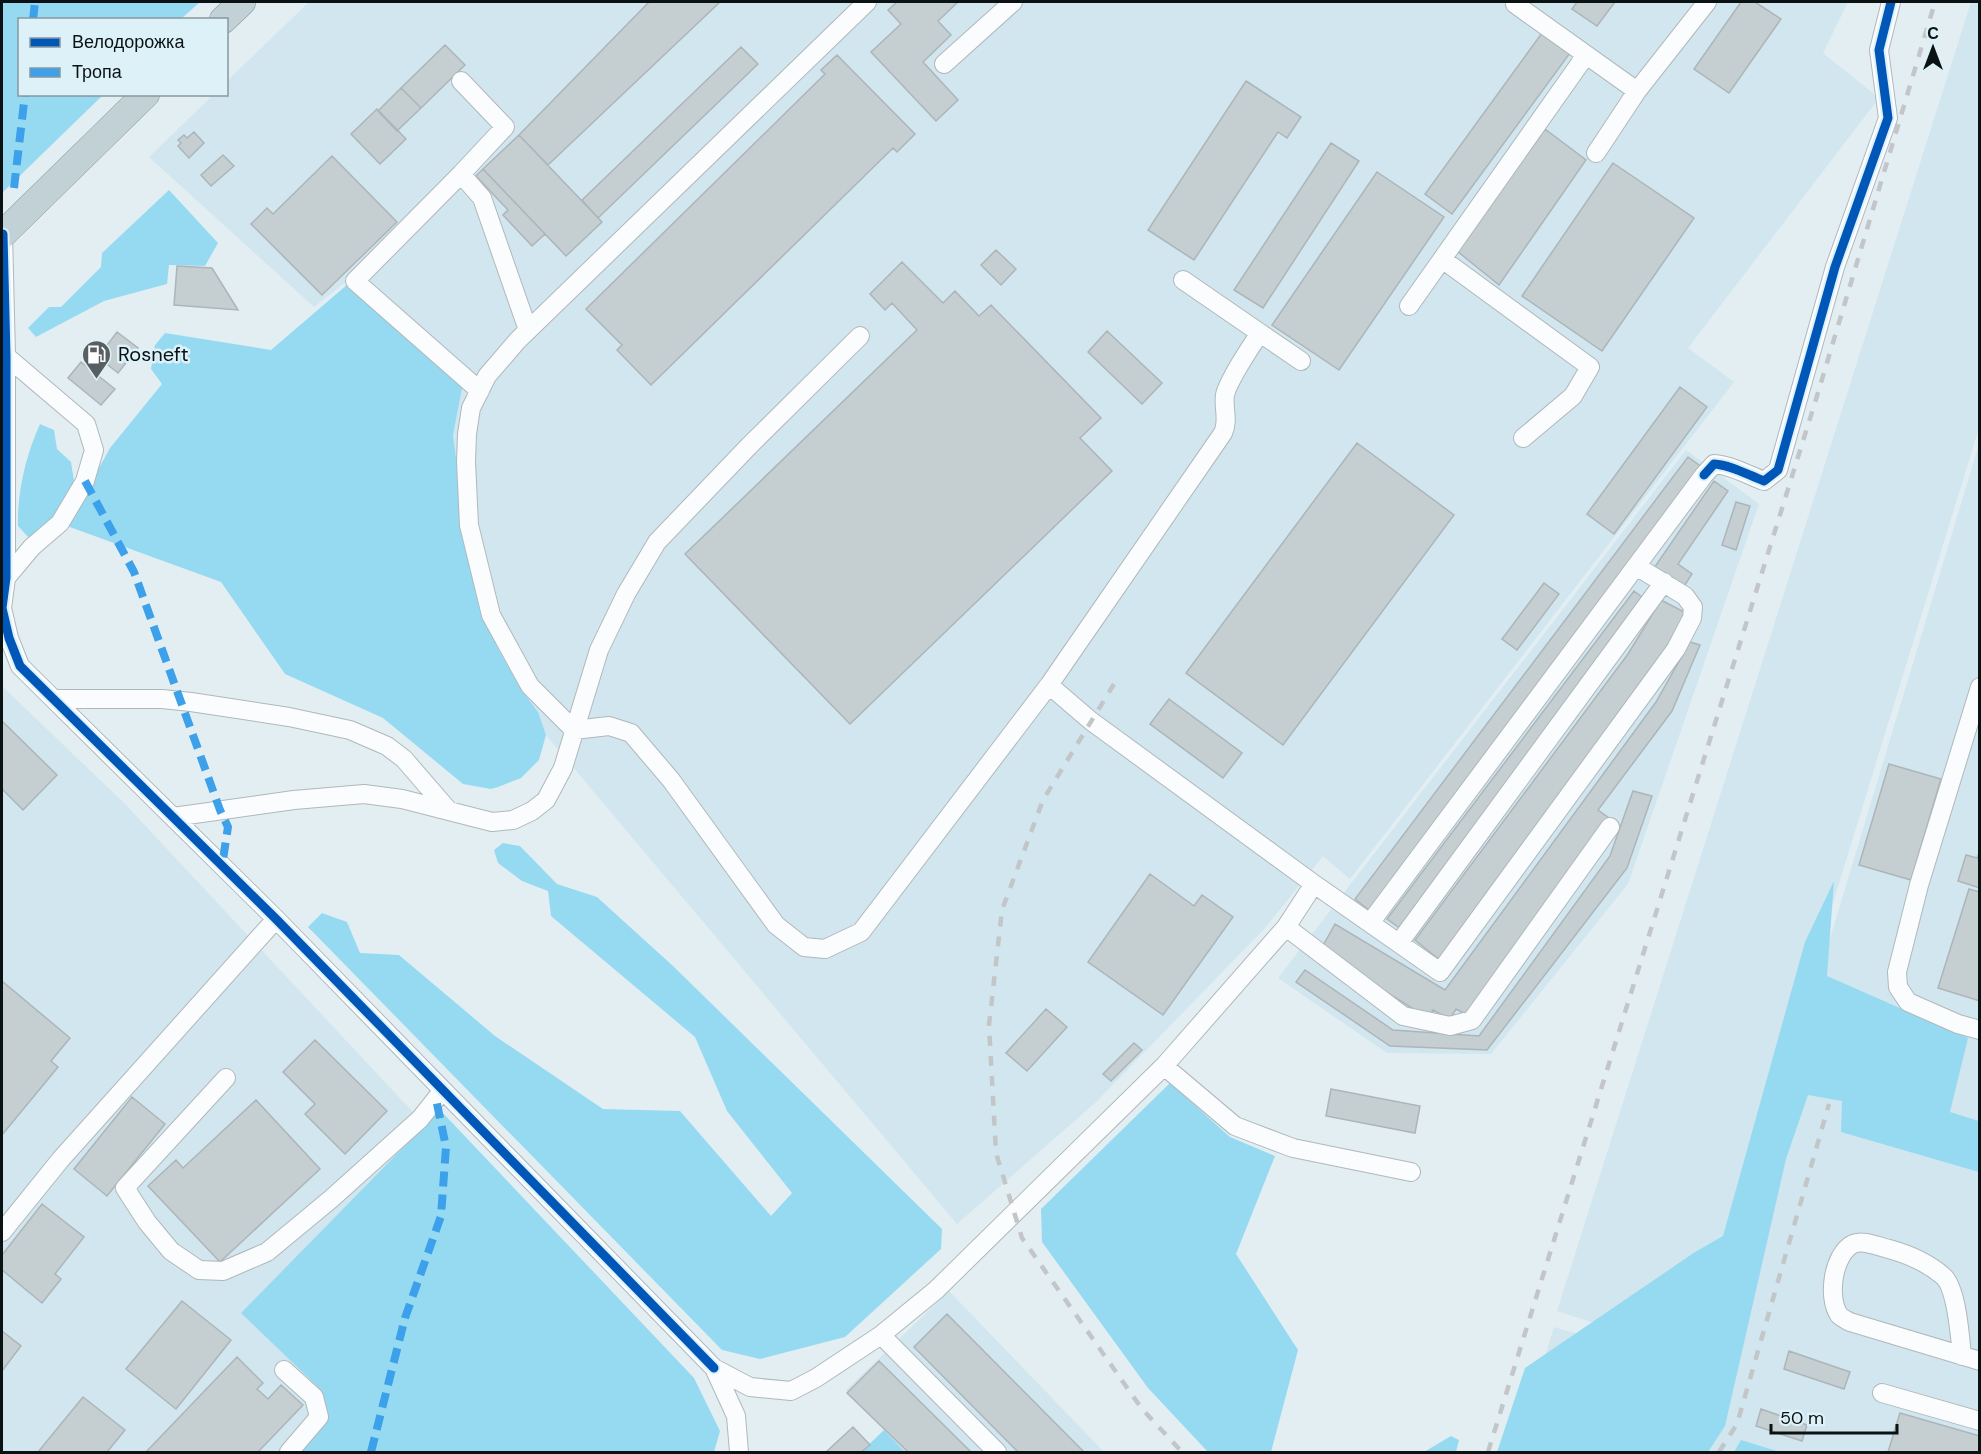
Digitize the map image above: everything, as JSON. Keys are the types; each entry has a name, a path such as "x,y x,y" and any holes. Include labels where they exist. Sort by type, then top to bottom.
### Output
{"highway":[{"path":"225,18 242,2"},
{"path":"2,235 144,96"}],"street":[{"path":"574,730 531,686 491,615 470,525 466,462 471,408 487,376 528,330 867,2"},
{"path":"944,64 1013,2"},
{"path":"1596,153 1637,91 1707,2"},
{"path":"1370,923 1704,475 1714,464 1725,465 1764,481 1778,471 1835,267 1888,118 1879,50 1891,2"},
{"path":"1515,4 1637,91"},
{"path":"1409,306 1586,55"},
{"path":"461,81 505,127 355,281 480,391"},
{"path":"461,174 482,198 528,330"},
{"path":"2,235 6,356 6,578 2,608 9,638 20,666 276,919 714,1368 750,1387 791,1391 816,1378 880,1335 936,1290 1164,1066 1286,927 1314,884"},
{"path":"1442,259 1590,367 1573,396 1523,438"},
{"path":"1184,280 1301,361"},
{"path":"574,730 609,726 631,733 670,780 776,926 804,948 825,949 861,932 1049,685 1223,433 1226,427 1225,394 1246,353 1260,333"},
{"path":"173,817 294,800 364,794 402,799 492,822 513,820 532,811 546,800 563,768 599,650 626,594 657,542 749,446 860,336"},
{"path":"6,356 86,424 94,450 85,481 60,523 32,547 6,578"},
{"path":"1049,685 1091,721 1314,884 1440,972 1676,649 1692,618 1693,607 1685,596 1636,566"},
{"path":"1399,943 1664,582"},
{"path":"1980,687 1919,885 1897,972 1898,987 1908,1002 1958,1024 1980,1030"},
{"path":"54,699 162,699 191,702 289,717 350,730 387,746 404,759 449,811"},
{"path":"1286,927 1403,1016 1450,1026 1472,1020 1610,827"},
{"path":"2,1232 61,1159 276,919"},
{"path":"1164,1066 1235,1126 1293,1148 1412,1172"},
{"path":"226,1078 125,1188 147,1222 171,1251 199,1270 223,1271 267,1252 331,1199 420,1119 443,1090"},
{"path":"1962,1356 1957,1309 1944,1277 1909,1255 1861,1242 1852,1244 1840,1258 1832,1281 1835,1306 1840,1317 1850,1322 1962,1356 1980,1361"},
{"path":"880,1335 997,1452"},
{"path":"714,1368 736,1416 739,1452"},
{"path":"284,1370 314,1397 319,1418 289,1452"},
{"path":"1882,1393 1980,1421"}],"shaded area":[{"path":"2,2 200,2 182,18 18,18 18,96 102,96 2,193"},
{"path":"309,2 1848,2 1823,53 1879,98 1688,348 1734,382 1350,879 1323,856 1265,928 1095,1103 957,1224 546,735 537,712 496,645 464,518 453,435 351,278 314,307 149,157 212,96 228,96 228,80"},
{"path":"1971,2 1979,2 1979,428 1694,1355 1557,1311"},
{"path":"169,190 218,243 205,266 169,265 167,284 104,301 36,337 28,328 49,307 61,307 101,267 102,253"},
{"path":"348,284 463,383 453,435 464,518 496,645 521,689 538,712 546,735 539,760 521,778 498,787 491,789 463,784 383,718 285,674 221,582 67,526 110,448 162,384 151,369 155,345 165,333 271,350"},
{"path":"40,424 54,430 57,449 71,462 74,481 70,501 30,539 18,526 19,500 27,461"},
{"path":"1979,444 1979,1452 1516,1452 1554,1327 1700,1370"},
{"path":"1686,450 1759,504 1628,884 1491,1054 1387,1053 1278,978"},
{"path":"2,686 125,804 439,1140 353,1421 323,1452 2,1452"},
{"path":"503,843 520,846 557,884 597,897 673,966 942,1229 941,1249 845,1337 760,1359 722,1350 308,927 322,913 347,922 360,953 399,955 495,1036 603,1109 680,1111 771,1216 792,1193 727,1111 695,1037 551,916 548,891 522,881 498,863 494,850"},
{"path":"1834,881 1827,976 1968,1038 1950,1112 1979,1121 1979,1172 1841,1132 1842,1101 1808,1095 1786,1159 1725,1426 1708,1452 1497,1452 1525,1368 1695,1252 1723,1236 1805,942"},
{"path":"1170,1083 1230,1137 1275,1156 1236,1254 1298,1350 1271,1452 1208,1452 1148,1388 1042,1242 1041,1209"},
{"path":"440,1110 694,1378 720,1431 714,1452 302,1452 327,1419 317,1386 241,1313"},
{"path":"949,1291 1104,1452 905,1452 846,1390"},
{"path":"884,1430 905,1452 861,1452"},
{"path":"1451,1436 1459,1440 1456,1452 1424,1452"},
{"path":"1741,1440 1780,1452 1734,1452"}],"building":[{"path":"649,2 720,2 548,165 519,135"},
{"path":"897,2 958,2 938,21 951,35 923,62 958,100 936,121 871,52 901,24 888,10"},
{"path":"1577,2 1615,2 1597,26 1572,9"},
{"path":"1741,2 1755,2 1781,19 1729,93 1694,69"},
{"path":"1542,33 1570,53 1452,214 1425,194"},
{"path":"445,45 465,65 421,108 401,88"},
{"path":"741,47 758,64 598,218 582,200"},
{"path":"837,55 915,134 897,152 893,148 651,385 617,350 622,345 586,309 825,74 821,70"},
{"path":"1246,81 1301,117 1287,138 1278,132 1194,260 1148,230"},
{"path":"401,88 421,108 397,131 378,111"},
{"path":"377,109 406,139 380,164 351,134"},
{"path":"1545,129 1586,160 1499,285 1457,251"},
{"path":"194,132 204,143 189,158 178,146 181,143 178,140 184,135 187,138"},
{"path":"519,135 602,222 566,256 483,169"},
{"path":"1331,143 1359,161 1263,308 1234,290"},
{"path":"223,155 234,166 211,186 201,175"},
{"path":"332,156 397,222 322,295 251,224 267,208 273,214"},
{"path":"1613,163 1694,218 1602,351 1522,296"},
{"path":"483,169 545,234 532,246 503,215 508,210 476,176"},
{"path":"1377,172 1444,217 1339,370 1272,325"},
{"path":"996,250 1016,269 1001,285 981,265"},
{"path":"902,262 943,303 955,291 979,316 991,305 1101,418 1080,438 1112,471 850,724 685,554 917,330 892,303 885,310 870,294"},
{"path":"177,266 212,268 238,310 174,305"},
{"path":"1107,331 1162,383 1142,404 1088,352"},
{"path":"117,332 138,348 118,373 98,357"},
{"path":"81,362 115,389 101,405 68,378"},
{"path":"1680,387 1707,407 1614,534 1587,514"},
{"path":"1357,443 1454,515 1283,745 1186,673"},
{"path":"1688,457 1703,468 1370,911 1355,899"},
{"path":"1714,481 1728,491 1678,564 1692,574 1683,588 1654,568"},
{"path":"1736,502 1750,506 1736,550 1722,545"},
{"path":"1544,583 1559,594 1517,650 1502,639"},
{"path":"1634,591 1647,601 1401,929 1387,919"},
{"path":"1661,600 1688,614 1659,665 1441,961 1415,940 1628,654"},
{"path":"1690,642 1700,645 1672,711 1598,810 1609,818 1469,1016 1456,1009 1450,1019 1433,1010 1428,1018 1320,951 1335,924 1445,990 1656,702"},
{"path":"1169,699 1242,753 1223,778 1150,724"},
{"path":"2,721 57,775 23,810 2,789"},
{"path":"1889,764 1941,779 1911,880 1859,865"},
{"path":"1633,791 1652,796 1627,868 1487,1050 1390,1046 1296,982 1305,970 1393,1030 1479,1036 1610,856"},
{"path":"1980,851 1980,888 1958,881 1966,855 1977,858"},
{"path":"1150,874 1194,906 1202,895 1233,917 1163,1015 1088,962"},
{"path":"1969,889 1980,892 1980,1001 1938,988"},
{"path":"2,981 70,1038 51,1061 58,1067 2,1135"},
{"path":"1046,1009 1067,1027 1027,1071 1006,1053"},
{"path":"315,1040 387,1111 345,1154 305,1114 315,1104 283,1072"},
{"path":"1134,1043 1142,1050 1111,1081 1103,1074"},
{"path":"1331,1089 1420,1106 1415,1133 1326,1116"},
{"path":"132,1097 165,1124 107,1196 74,1169"},
{"path":"256,1100 320,1169 220,1262 148,1186 176,1160 183,1168"},
{"path":"42,1204 84,1237 55,1274 61,1279 42,1303 2,1270 2,1255"},
{"path":"182,1301 231,1340 176,1409 126,1369"},
{"path":"947,1314 1084,1452 1018,1452 914,1347"},
{"path":"2,1331 21,1346 2,1371"},
{"path":"1789,1351 1850,1372 1844,1389 1784,1369"},
{"path":"237,1357 263,1383 257,1389 268,1399 281,1385 303,1405 258,1452 146,1452"},
{"path":"879,1361 971,1452 908,1452 847,1393"},
{"path":"83,1397 125,1430 107,1452 38,1452"},
{"path":"1761,1409 1807,1425 1802,1441 1756,1426"},
{"path":"1900,1413 1980,1436 1980,1452 1888,1452"},
{"path":"853,1427 870,1445 861,1452 826,1452"}],"railway":[{"path":"1488,1452 1817,396 1935,2"},
{"path":"1114,684 1043,800 1002,910 989,1025 996,1153 1022,1238 1142,1409 1182,1452"},
{"path":"1719,1452 1737,1424 1829,1104"}],"marked path":[{"path":"33,18 35,2"},
{"path":"14,188 25,96"},
{"path":"85,481 134,572 228,827 222,866"},
{"path":"371,1452 405,1318 441,1216 446,1147 436,1099"}],"cycle path":[{"path":"1704,475 1714,464 1733,468 1764,481 1778,470 1835,267 1888,118 1879,50 1891,2"},
{"path":"3,234 6,356 6,578 2,608 9,638 20,666 276,919 714,1368"}],"place":[{"name":"Rosneft","path":"97,380"}]}
